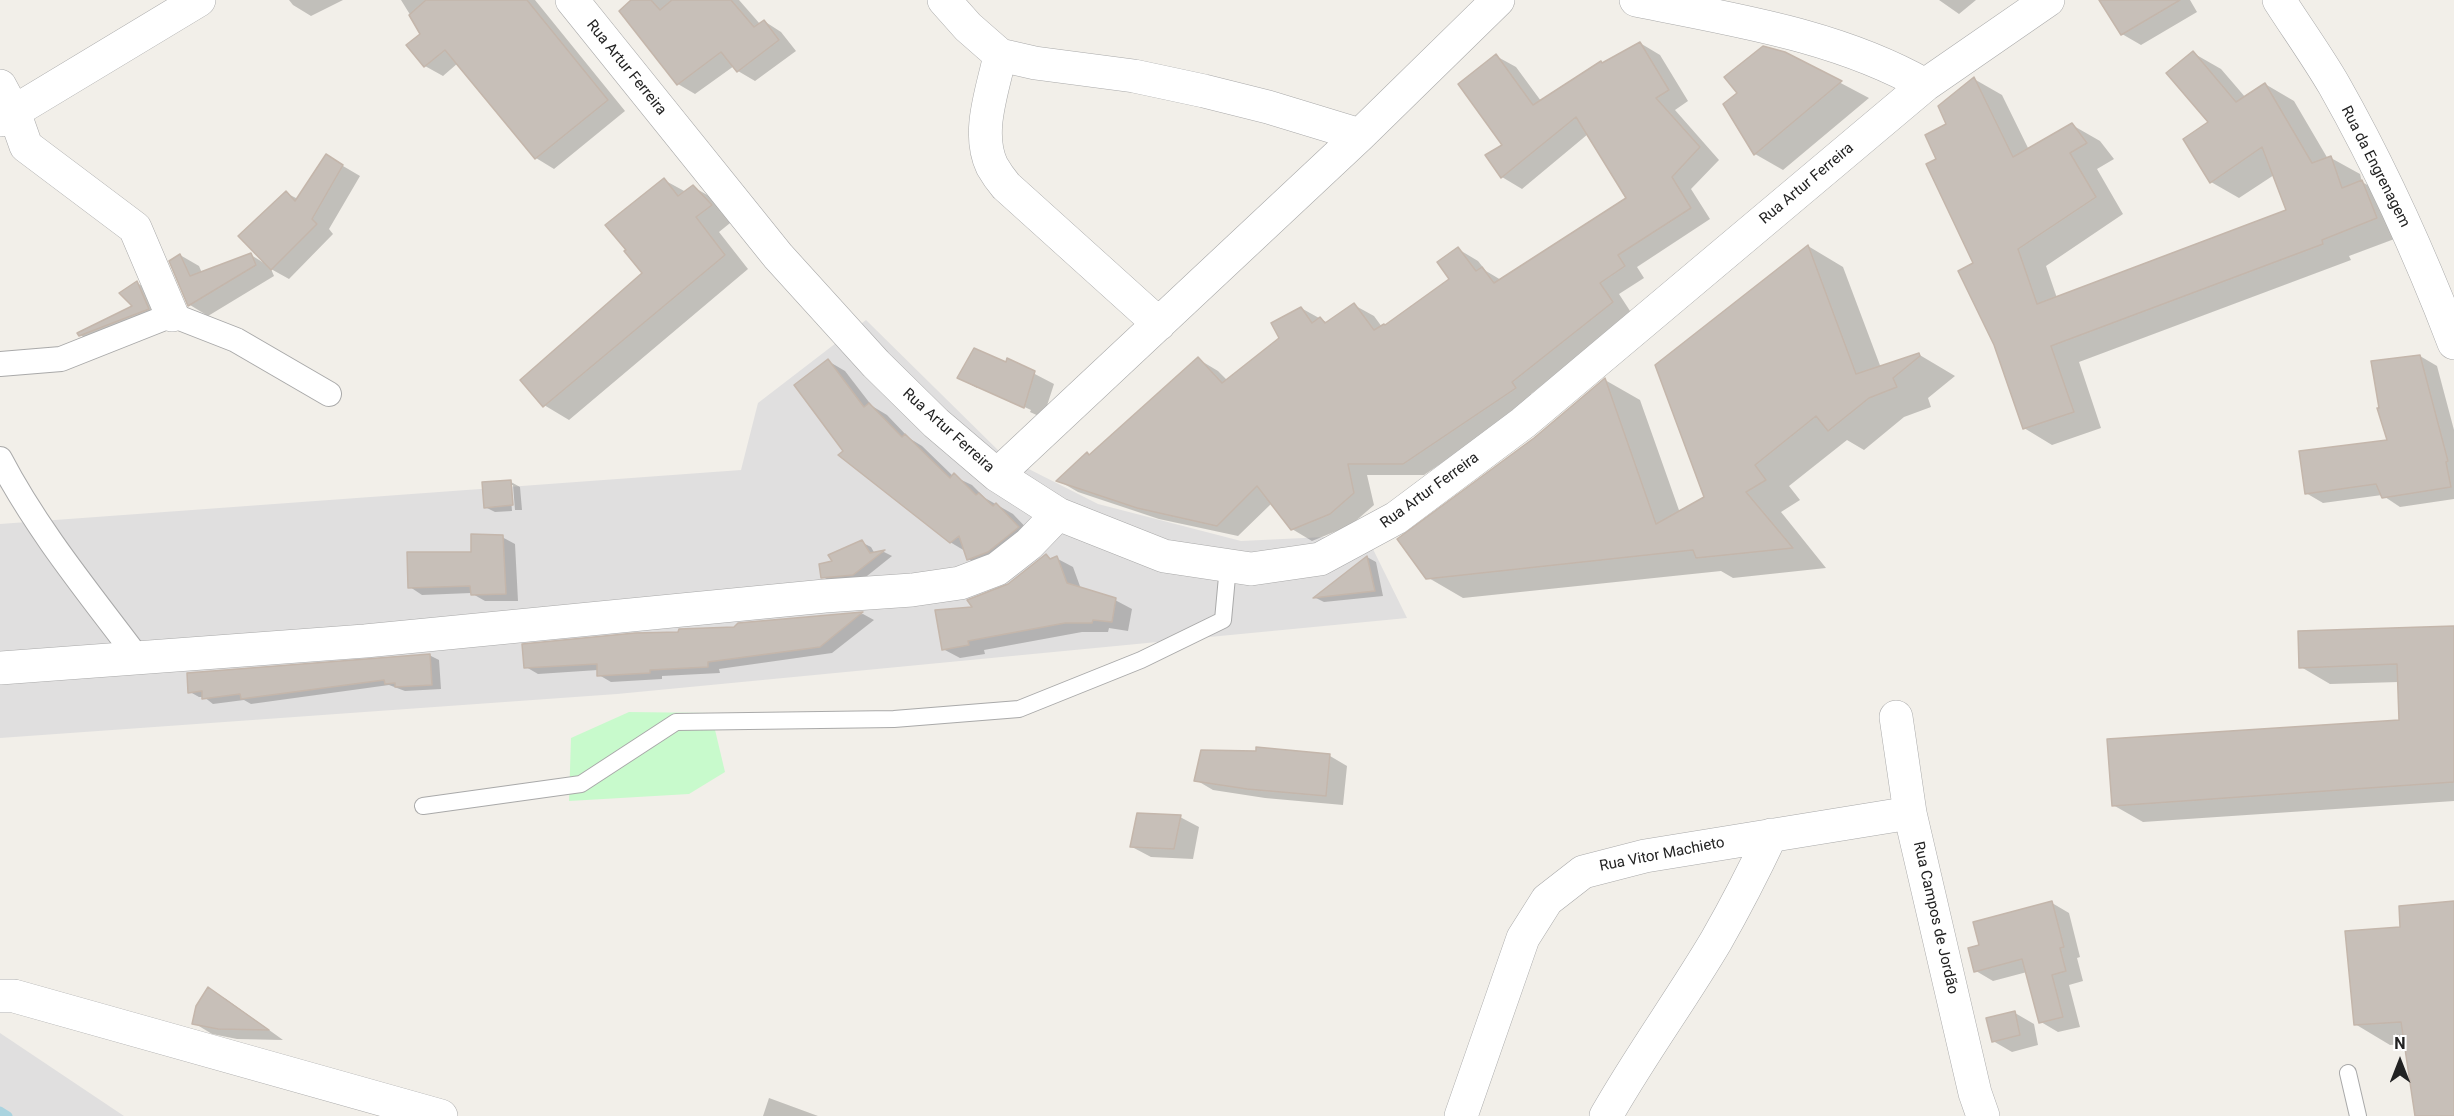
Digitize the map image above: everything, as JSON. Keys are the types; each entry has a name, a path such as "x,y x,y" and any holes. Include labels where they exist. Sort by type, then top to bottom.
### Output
{"street":[{"path":"172,315 135,228 26,146 5,106 199,0"},
{"name":"Rua Artur Ferreira","path":"572,0 778,256 876,364 936,423 997,476 1058,514 1164,556 1251,570 1320,559 1396,518 1523,423 1925,85 2048,0"},
{"path":"944,0 968,27 1000,55 1035,63 1134,76 1204,91 1268,107 1360,135"},
{"path":"997,476 1360,135 1498,0"},
{"path":"1636,0 1766,26 1895,68 1925,85"},
{"name":"Rua da Engrenagem","path":"2279,0 2333,83 2382,175 2431,283 2454,343"},
{"path":"1000,55 985,127 985,145 993,167 1006,186 1158,324"},
{"path":"0,364 61,360 172,315 236,340 329,394"},
{"path":"0,459 15,487 65,560 137,657"},
{"path":"0,668 458,633 813,597 912,590 960,583 996,570 1029,544 1058,514"},
{"name":"Rua Campos de Jordão","path":"1896,717 1910,813 1975,1093 1983,1116"},
{"name":"Rua Vitor Machieto","path":"1461,1116 1523,938 1547,900 1583,872 1646,856 1910,813"},
{"path":"1605,1116 1635,1064 1715,942 1771,835"},
{"path":"0,996 14,996 441,1116"}],"lane":[{"path":"423,806 581,784 675,722 894,719 1019,709 1141,660 1222,620 1228,566"},
{"path":"2348,1073 2358,1116"}],"shaded area":[{"path":"866,320 1005,457 1098,504 1241,541 1366,535 1407,618 617,694 0,738 0,524 741,470 758,403"},
{"path":"0,1033 124,1116 0,1116"}],"green space":[{"path":"629,712 711,713 725,772 689,794 569,801 571,738"}],"building":[{"path":"426,0 527,0 608,100 535,159 445,50 424,67 406,45 420,34 409,15"},
{"path":"631,0 651,0 660,10 672,0 731,0 754,27 764,20 779,40 737,72 721,52 677,85 619,11"},
{"path":"2099,0 2180,0 2121,35"},
{"path":"1640,42 1669,90 1656,98 1700,147 1672,177 1691,208 1618,255 1625,266 1600,283 1613,302 1512,382 1516,388 1403,464 1348,464 1354,493 1330,514 1291,530 1257,486 1217,526 1137,508 1056,481 1087,452 1089,455 1198,357 1222,383 1279,338 1271,323 1301,307 1312,323 1320,317 1325,323 1354,303 1374,330 1385,325 1449,279 1437,262 1458,247 1476,271 1482,267 1494,283 1626,198 1576,117 1501,178 1485,155 1502,145 1458,84 1496,54 1533,105 1601,61 1602,63"},
{"path":"1763,46 1785,52 1842,81 1754,155 1723,104 1737,93 1724,77"},
{"path":"2193,51 2236,102 2265,83 2312,163 2331,156 2342,188 2362,180 2377,218 2322,240 2323,244 2051,346 2074,412 2023,429 1994,345 1958,271 1973,263 1926,164 1936,159 1925,135 1946,124 1938,106 1974,77 2013,157 2072,123 2087,143 2070,153 2096,197 2018,249 2037,304 2286,210 2262,147 2210,183 2183,139 2208,122 2166,73"},
{"path":"326,154 343,165 312,219 317,224 271,270 238,236 286,191 295,201"},
{"path":"664,178 678,196 693,185 712,205 696,217 725,255 543,407 520,380 642,273 605,225"},
{"path":"1808,245 1856,374 1919,353 1920,356 1893,378 1897,387 1869,398 1828,431 1816,416 1755,465 1766,480 1746,492 1793,548 1696,558 1693,550 1426,579 1397,539 1534,438 1605,378 1656,524 1704,497 1655,365"},
{"path":"251,253 256,265 188,306 169,261 180,254 190,276"},
{"path":"137,281 149,309 79,336 77,333 132,306 119,293"},
{"path":"974,348 1006,362 1007,358 1035,371 1024,408 957,378"},
{"path":"2420,355 2448,461 2446,462 2451,487 2382,498 2376,484 2305,494 2299,451 2387,440 2377,408 2379,408 2371,361"},
{"path":"828,359 864,407 869,403 902,437 905,434 950,478 954,473 976,495 979,493 993,506 996,503 1019,527 988,552 967,560 959,536 950,543 838,455 843,451 794,385"},
{"path":"511,480 513,505 484,508 482,482"},
{"path":"471,534 503,535 506,594 471,595 470,586 408,588 407,552 471,552"},
{"path":"862,540 870,553 885,550 853,575 821,578 819,564 832,561 828,555"},
{"path":"1046,554 1050,559 1057,556 1067,583 1116,598 1112,622 1093,620 1092,623 1065,623 968,641 969,645 942,650 935,610 972,607 967,600 1008,584"},
{"path":"1367,556 1375,591 1313,598"},
{"path":"863,612 820,647 708,662 708,667 597,676 597,664 524,668 522,644 635,633 678,632 679,629 734,627 738,623"},
{"path":"2454,626 2454,782 2112,806 2107,739 2399,720 2397,664 2299,668 2298,631"},
{"path":"430,654 432,685 395,687 395,683 385,684 384,680 241,699 240,694 202,699 202,691 188,693 187,673"},
{"path":"1256,747 1330,754 1326,796 1247,789 1194,781 1201,750 1256,751"},
{"path":"1137,813 1181,815 1174,849 1130,847"},
{"path":"2052,901 2064,947 2060,948 2066,971 2052,975 2063,1017 2039,1023 2022,959 1974,972 1968,948 1979,945 1973,922"},
{"path":"2454,901 2454,1116 2415,1116 2401,1022 2354,1025 2345,931 2400,927 2399,906"},
{"path":"208,987 269,1030 218,1029 192,1024 196,1006"},
{"path":"2015,1011 2020,1035 1992,1042 1986,1018"}],"waterway":[{"path":"0,1111 8,1116"}]}
